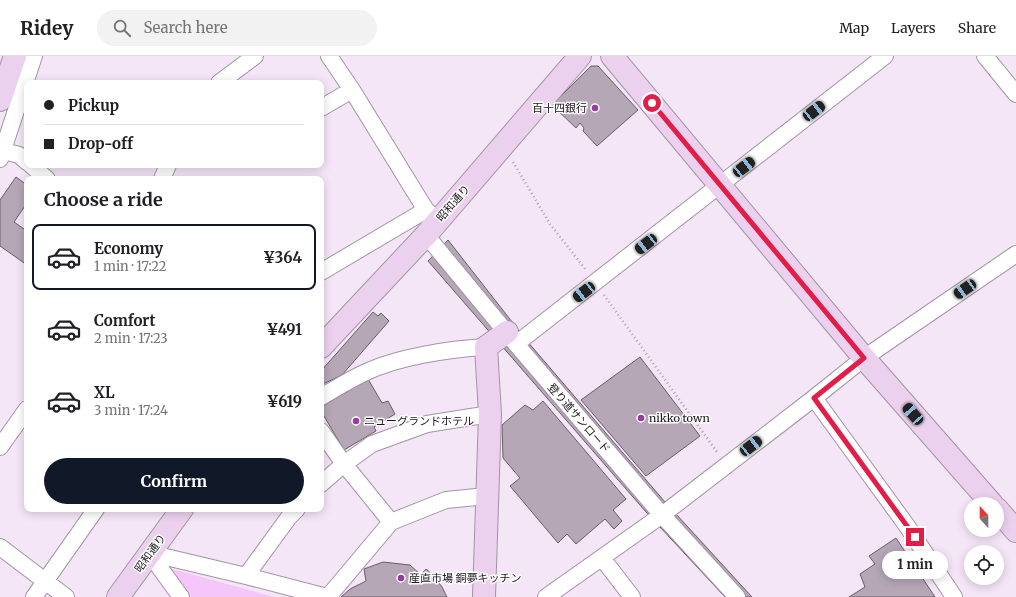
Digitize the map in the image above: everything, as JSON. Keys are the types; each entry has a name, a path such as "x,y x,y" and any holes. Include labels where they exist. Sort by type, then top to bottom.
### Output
{"street":[{"path":"0,100 15,56"},
{"path":"26,80 34,56"},
{"name":"登り道サンロード","path":"329,56 352,90 430,222 511,338 662,515 737,597"},
{"name":"昭和通り","path":"324,344 430,222 503,145 580,56"},
{"path":"612,56 864,358 986,497"},
{"path":"324,395 365,373 398,361 436,353 486,347 511,338 596,283 884,56"},
{"path":"985,56 1016,94"},
{"path":"222,80 249,57"},
{"path":"24,85 1,153 19,155 24,159"},
{"path":"324,106 352,90"},
{"path":"35,168 44,176"},
{"path":"324,271 430,222"},
{"path":"546,597 662,515 864,358 1016,254"},
{"path":"484,597 490,414 486,347"},
{"path":"814,398 907,526 954,597"},
{"path":"0,447 24,413"},
{"path":"324,481 344,464 372,444 426,424 490,414"},
{"path":"324,435 344,464 391,522"},
{"path":"149,553 327,597 391,522 446,500 487,496"},
{"path":"34,597 94,512"},
{"name":"昭和通り","path":"118,597 180,512"},
{"path":"246,576 294,512"},
{"path":"1004,517 1016,531"},
{"path":"0,547 66,597"},
{"path":"149,553 181,597"},
{"path":"602,558 632,597"}],"path":[{"path":"503,145 550,224 596,283 727,465"}],"shaded area":[{"path":"169,568 274,597 189,597"}],"building":[{"name":"百十四銀行","path":"591,66 598,66 638,110 597,146 583,131 584,128 580,123 576,128 552,105"},
{"path":"16,177 24,183 24,207 14,222 24,229 24,263 0,246 0,200"},
{"path":"448,240 527,341 665,502 752,597 725,597 646,512 428,261"},
{"path":"373,312 378,316 381,313 389,321 342,375 324,384 324,368"},
{"name":"nikko town","path":"640,357 700,436 646,476 581,400"},
{"name":"ニューグランドホテル","path":"368,379 382,403 388,401 395,414 374,427 376,431 344,450 324,416 324,405"},
{"path":"543,401 626,499 613,510 622,521 614,529 605,519 576,544 567,534 558,543 510,486 520,478 503,458 502,425 525,405 533,410"},
{"path":"896,538 935,597 849,597 865,587 860,574 875,564 869,556"},
{"name":"産直市場 銅夢キッチン","path":"383,562 410,565 421,575 426,569 434,576 447,597 341,597 350,589 366,581 364,569"}],"place":[{"name":"百十四銀行","path":"595,108"},
{"name":"nikko town","path":"641,418"},
{"name":"ニューグランドホテル","path":"356,421"},
{"name":"産直市場 銅夢キッチン","path":"401,578"}],"route":[{"path":"652,103 864,358 814,398 915,537"}]}
